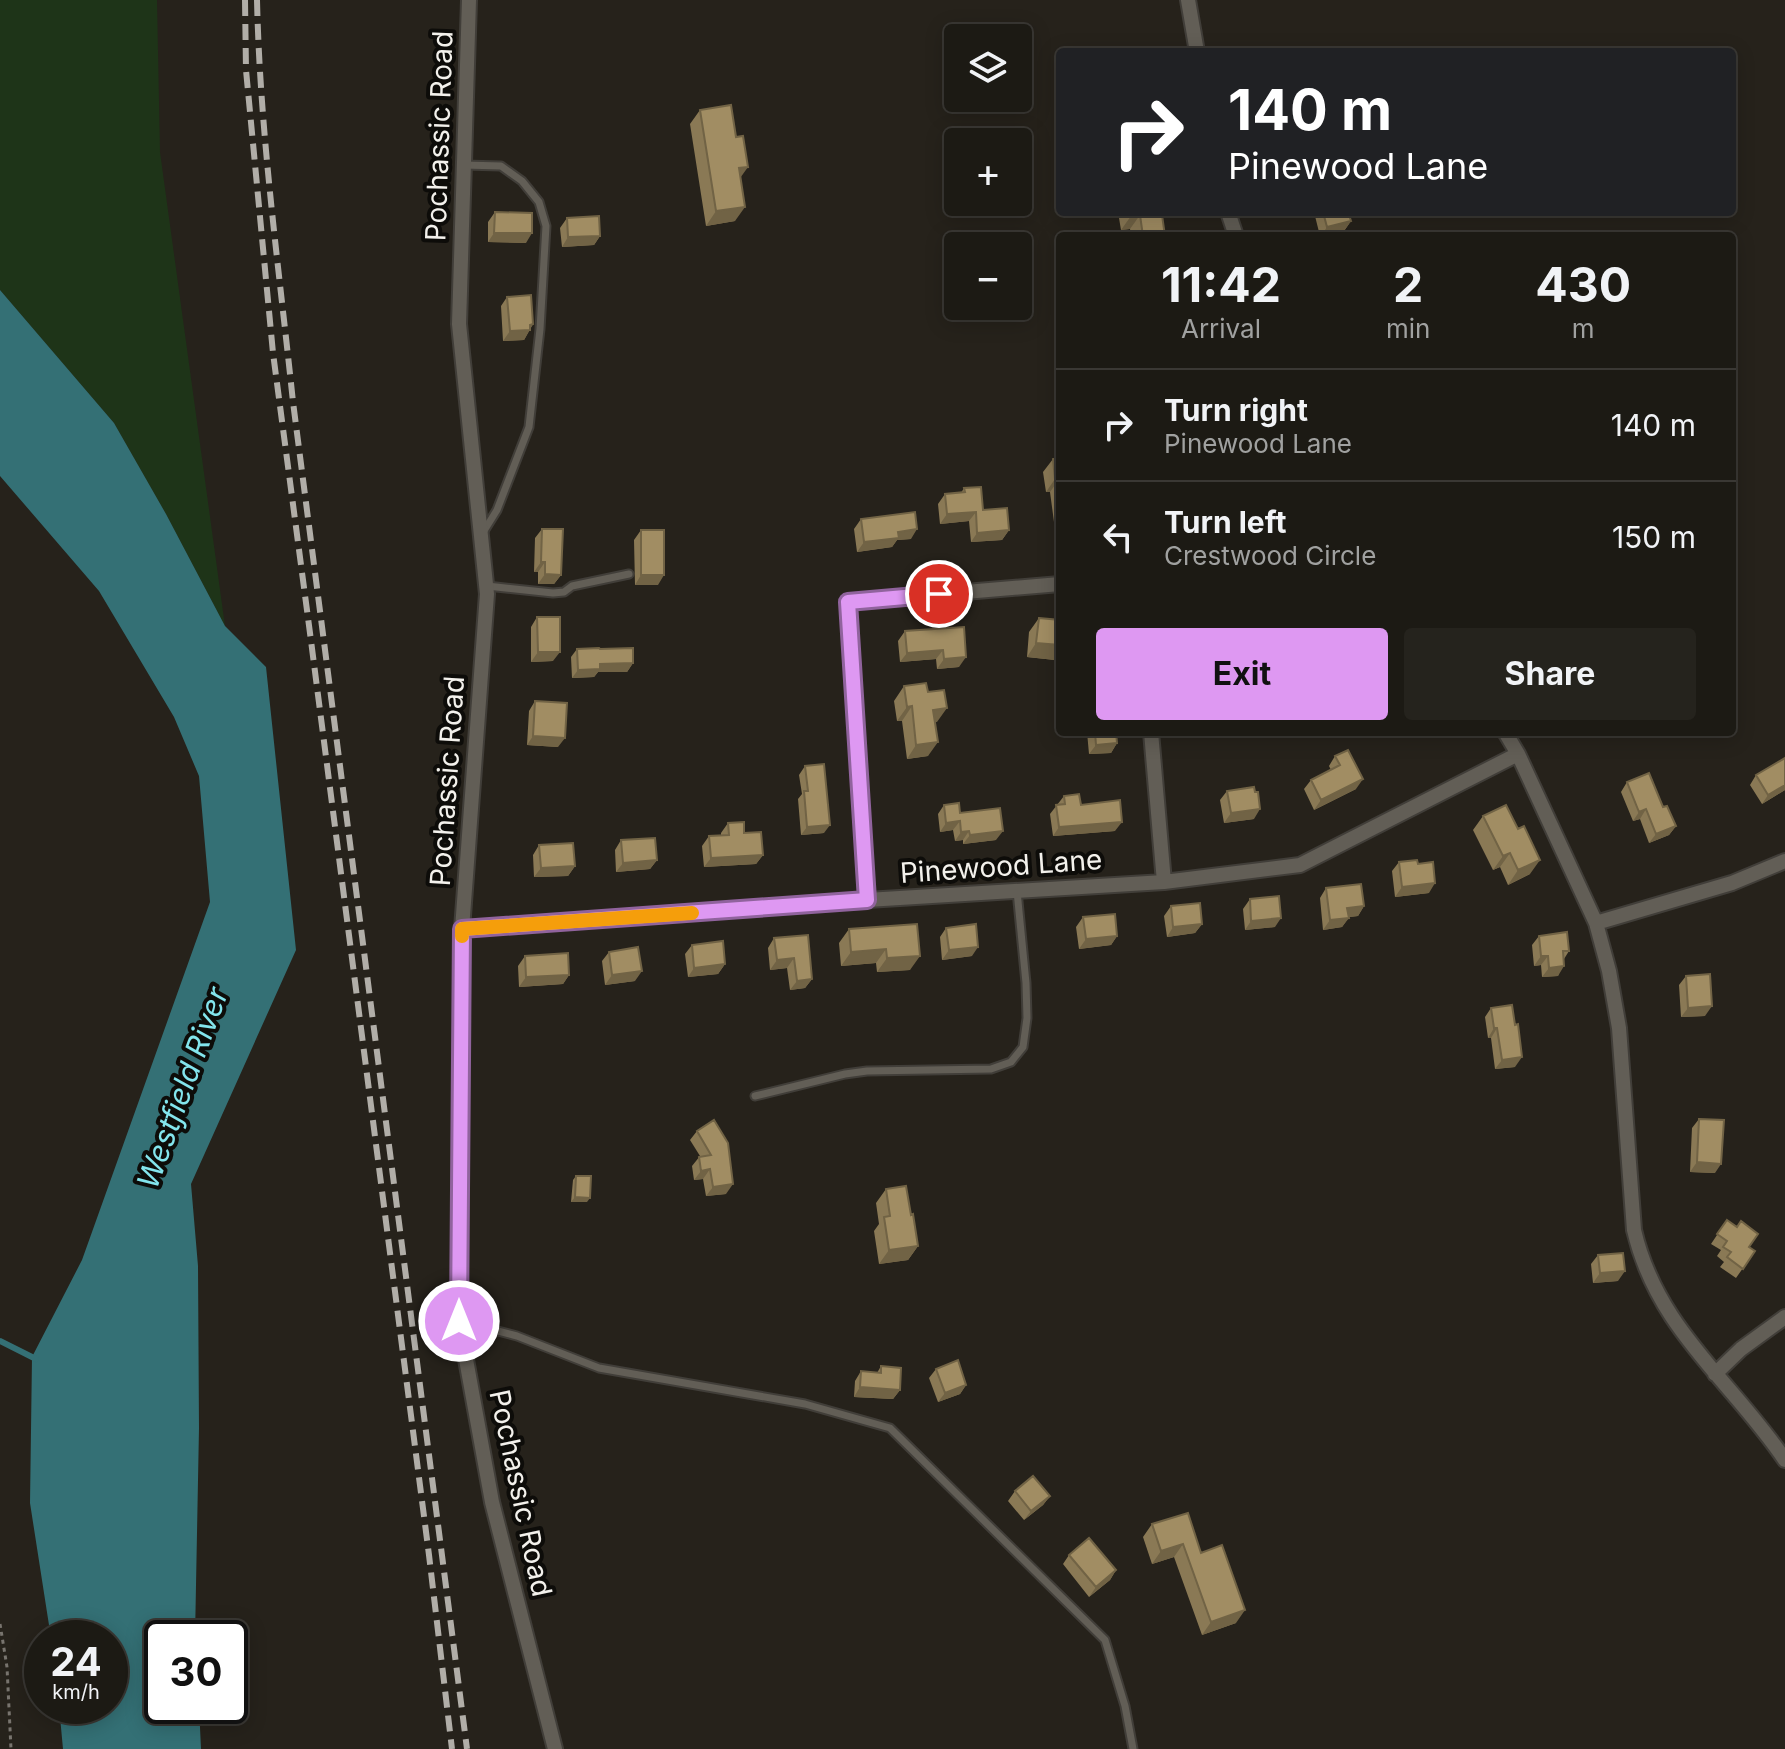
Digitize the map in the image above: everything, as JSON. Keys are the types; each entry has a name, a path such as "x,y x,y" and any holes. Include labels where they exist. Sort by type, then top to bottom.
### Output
{"street":[{"name":"Pochassic Road","path":"469,0 459,324 487,594 462,929 459,1321 492,1502 555,1749"},
{"path":"1188,0 1196,48"},
{"path":"867,900 848,602 1056,584"},
{"path":"1151,736 1164,882"},
{"path":"1507,736 1596,923 1609,971 1615,1001 1634,1230 1639,1253 1661,1301 1785,1460"},
{"name":"Pinewood Lane","path":"462,929 1164,882 1300,865 1518,754"},
{"path":"1596,923 1732,883 1785,861"},
{"path":"1715,1374 1785,1317"}],"lane":[{"path":"464,165 501,166 522,181 539,202 546,226 540,329 529,427 497,510 481,536"},
{"path":"487,586 553,593 629,574"},
{"path":"755,1096 867,1071 991,1069 1011,1062 1023,1047 1027,1018 1017,891"},
{"path":"459,1321 517,1336 599,1368 805,1404 890,1428 1105,1640 1125,1706 1133,1749"}],"path":[{"path":"0,1624 7,1667 11,1749"}],"green space":[{"path":"0,0 157,0 160,152 225,626 114,423 0,290"}],"water":[{"name":"Westfield River","path":"0,290 114,423 225,626 266,667 296,950 191,1184 198,1266 195,1620 144,1620 144,1724 200,1724 201,1749 63,1749 61,1724 128,1724 128,1620 48,1620 30,1503 32,1357 82,1260 210,902 199,776 174,717 99,591 0,476"}],"building":[{"path":"731,105 736,137 743,136 748,167 739,168 745,207 716,211 700,110"},
{"path":"495,212 532,213 532,233 494,233"},
{"path":"599,216 600,236 568,237 567,218"},
{"path":"1140,216 1162,216 1164,232 1142,232"},
{"path":"1324,216 1349,216 1351,221 1327,227"},
{"path":"531,295 533,324 530,330 510,331 507,297"},
{"path":"1053,459 1056,459 1055,479"},
{"path":"981,487 983,510 1007,508 1009,530 977,533 976,512 947,514 945,494"},
{"path":"915,512 917,529 898,532 899,538 864,542 861,519"},
{"path":"542,529 563,529 561,575 545,574 545,562 541,562"},
{"path":"641,530 664,530 664,575 641,575"},
{"path":"537,617 560,617 560,652 538,652"},
{"path":"1039,618 1056,620 1056,645 1036,643"},
{"path":"964,627 966,657 944,659 943,650 907,653 905,631"},
{"path":"633,648 633,663 600,664 600,669 578,670 577,649"},
{"path":"926,683 928,692 944,690 947,708 933,710 938,742 916,745 912,706 907,707 904,686"},
{"path":"535,701 567,703 565,738 533,736"},
{"path":"1095,736 1116,736 1117,743 1096,745"},
{"path":"1348,750 1363,779 1321,800 1311,780 1340,765 1335,756"},
{"path":"1785,758 1785,785 1768,795 1756,775"},
{"path":"824,764 830,825 807,827 805,766"},
{"path":"1649,773 1663,807 1667,806 1676,826 1656,834 1646,809 1639,812 1627,782"},
{"path":"1254,787 1258,792 1260,809 1231,813 1227,791"},
{"path":"1079,794 1081,805 1120,800 1122,822 1059,827 1056,805 1065,804 1064,796"},
{"path":"959,803 960,813 1000,808 1003,831 970,835 969,831 961,832 960,821 946,823 944,805"},
{"path":"1506,805 1518,829 1524,826 1540,860 1518,870 1510,853 1503,856 1483,816"},
{"path":"744,822 744,833 761,832 763,855 711,858 709,836 729,835 728,823"},
{"path":"655,838 657,860 623,863 621,840"},
{"path":"573,843 575,866 541,868 539,845"},
{"path":"1417,860 1418,864 1433,862 1435,883 1402,887 1399,862"},
{"path":"1361,884 1364,906 1347,908 1349,918 1330,920 1326,888"},
{"path":"1279,896 1281,918 1251,921 1250,899"},
{"path":"1200,903 1202,924 1173,927 1171,906"},
{"path":"1115,914 1117,936 1086,939 1083,917"},
{"path":"917,924 920,956 887,958 886,949 851,952 849,929"},
{"path":"976,924 978,947 949,950 946,928"},
{"path":"1567,932 1569,951 1563,951 1564,966 1549,968 1548,956 1541,956 1539,936"},
{"path":"808,935 812,979 797,981 794,958 777,960 774,938"},
{"path":"723,941 725,964 694,968 692,945"},
{"path":"638,947 642,971 612,975 609,952"},
{"path":"568,953 569,975 526,977 525,956"},
{"path":"1710,974 1712,1006 1688,1008 1686,976"},
{"path":"1512,1005 1522,1057 1502,1060 1491,1008"},
{"path":"1699,1119 1724,1120 1721,1164 1697,1162"},
{"path":"714,1120 728,1143 733,1184 713,1187 710,1169 701,1171 699,1157 711,1155 697,1131"},
{"path":"576,1176 591,1176 590,1198 575,1197"},
{"path":"906,1186 918,1246 889,1250 884,1217 890,1216 886,1189"},
{"path":"1727,1220 1737,1227 1741,1221 1758,1234 1749,1247 1755,1251 1743,1269 1727,1257 1731,1252 1723,1247 1727,1241 1717,1234"},
{"path":"1623,1253 1625,1271 1600,1273 1598,1255"},
{"path":"958,1360 966,1385 945,1393 936,1369"},
{"path":"881,1366 901,1368 900,1390 860,1387 861,1371 881,1373"},
{"path":"1033,1476 1050,1496 1031,1511 1015,1491"},
{"path":"1188,1513 1201,1553 1222,1545 1245,1610 1211,1622 1183,1544 1161,1551 1152,1524"},
{"path":"1089,1538 1116,1570 1096,1587 1069,1555"}],"waterway":[{"path":"0,1341 36,1359"}],"railway":[{"path":"245,0 246,70 273,353 452,1749"},
{"path":"257,0 266,151 293,402 467,1749"}],"slow traffic":[{"path":"462,936 462,929 692,913"}],"route":[{"path":"459,1321 462,929 867,900 848,602 939,594"}]}
